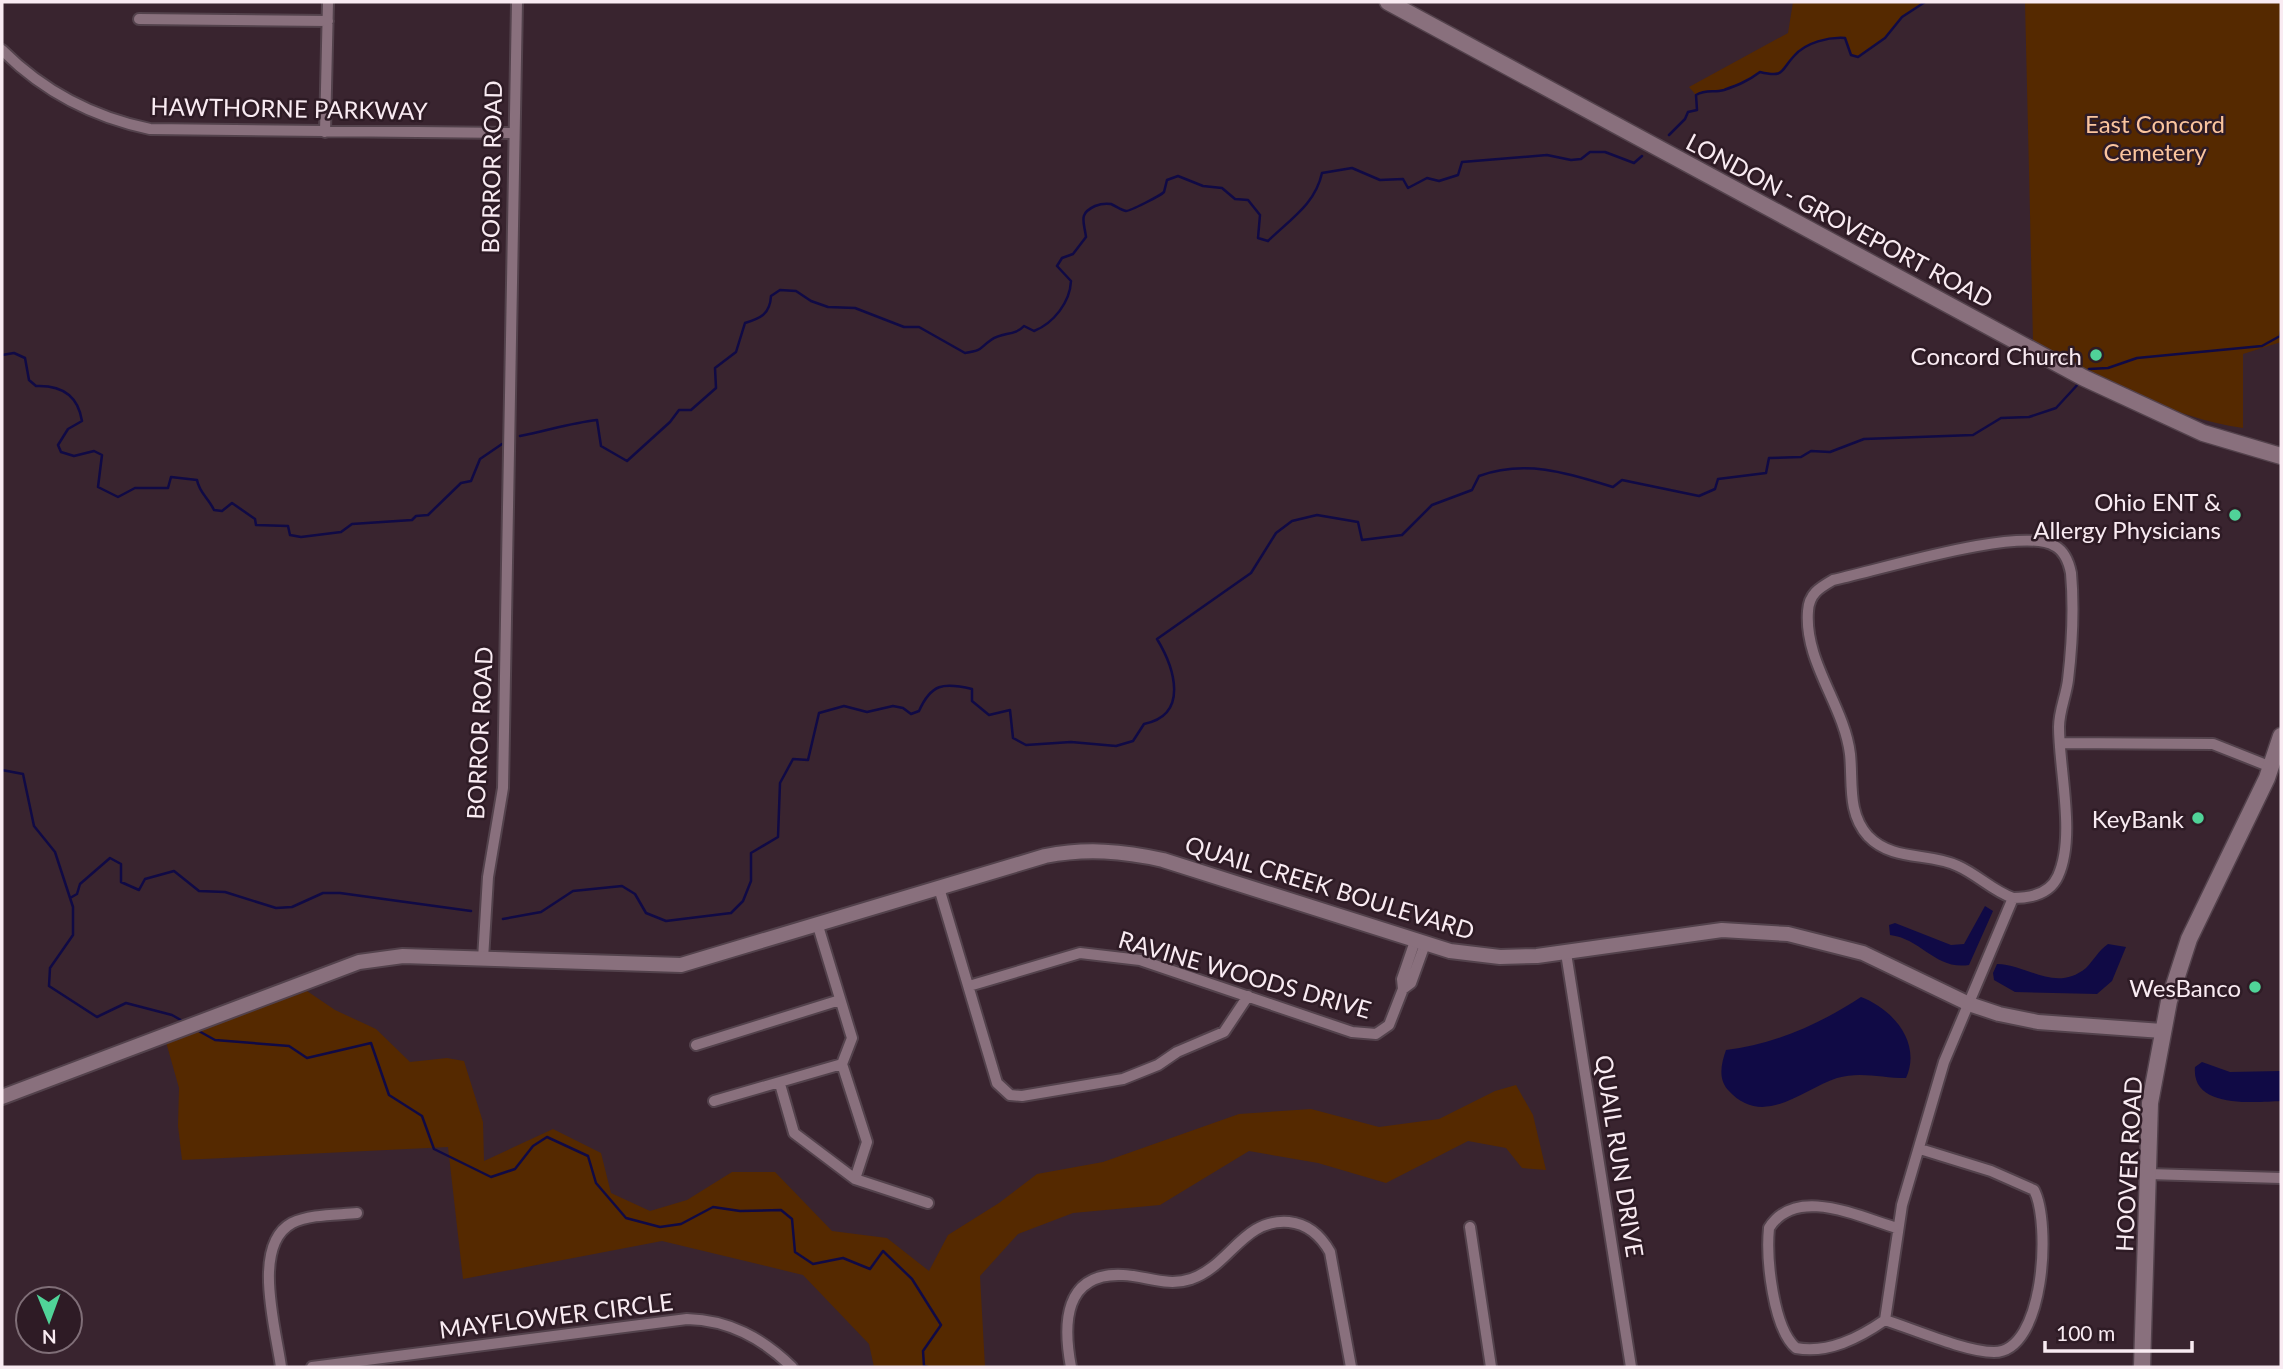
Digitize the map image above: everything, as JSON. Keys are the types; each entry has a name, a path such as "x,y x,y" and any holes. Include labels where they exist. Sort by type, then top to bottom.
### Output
{"main road":[{"name":"LONDON - GROVEPORT ROAD","path":"1388,2 2081,376 2211,436 2281,456"},
{"name":"HOOVER ROAD","path":"2143,1367 2150,1103 2162,1031 2189,939 2271,767 2281,736"}],"street":[{"path":"326,132 328,2"},
{"name":"BORROR ROAD","path":"483,959 488,877 503,788 517,2"},
{"path":"139,19 328,21"},
{"name":"HAWTHORNE PARKWAY","path":"2,50 36,81 60,96 100,116 132,125 174,131 514,133"},
{"path":"2036,540 2055,545 2067,559 2072,584 2068,679 2061,710 2060,743 2066,800 2062,866 2056,881 2043,892 2026,898 2013,898 1958,865 1889,850 1864,830 1851,796 1846,739 1809,634 1808,612 1815,591 1833,580 1943,553 2015,541 2036,540"},
{"path":"2060,743 2213,744 2271,767"},
{"name":"QUAIL CREEK BOULEVARD","path":"483,959 681,965 1055,854 1095,850 1130,852 1163,860 1420,942 1500,957 1566,953 1722,930 1788,934 1863,953 1969,1004 2038,1023 2162,1031"},
{"path":"940,888 997,1083 1010,1095 1022,1096 1124,1079 1158,1065 1177,1052 1224,1032 1248,996"},
{"path":"1885,1320 1897,1228 1944,1062 2013,898"},
{"path":"818,926 852,1038 842,1064 867,1142 855,1179"},
{"name":"RAVINE WOODS DRIVE","path":"969,986 1080,953 1095,953 1140,961 1366,1035 1376,1034 1389,1025 1404,989 1402,979 1420,942"},
{"name":"QUAIL RUN DRIVE","path":"1566,953 1628,1335 1630,1367"},
{"path":"2,1097 359,962 403,956 483,959"},
{"path":"696,1045 840,1000"},
{"path":"714,1101 842,1064"},
{"path":"780,1084 794,1133 855,1179 928,1203"},
{"path":"1897,1228 1834,1210 1799,1206 1786,1211 1769,1228 1770,1263 1780,1329 1796,1348 1806,1350 1852,1340 1885,1320 1994,1352 2005,1350 2026,1331 2040,1277 2042,1208 2034,1189 1920,1149"},
{"path":"2148,1174 2281,1178"},
{"path":"281,1367 268,1266 276,1236 292,1223 357,1213"},
{"path":"1071,1367 1065,1330 1066,1315 1081,1290 1093,1281 1121,1275 1157,1282 1190,1279 1204,1273 1256,1228 1284,1222 1297,1223 1311,1230 1322,1239 1330,1252 1351,1367"},
{"path":"1470,1227 1491,1367"},
{"name":"MAYFLOWER CIRCLE","path":"312,1367 687,1319 713,1320 739,1328 792,1367"}],"green space":[{"path":"1793,2 1925,2 1902,17 1885,38 1858,57 1851,55 1845,38 1832,38 1811,44 1799,51 1781,72 1760,72 1724,90 1696,95 1689,87 1788,33"},
{"name":"East Concord Cemetery","path":"2025,2 2281,2 2281,342 2243,354 2243,428 2215,423 2161,405 2108,381 2033,341"},
{"path":"307,991 335,1010 376,1029 410,1062 447,1058 464,1061 483,1122 484,1161 553,1129 601,1153 611,1193 650,1211 687,1200 732,1172 775,1172 832,1231 887,1238 929,1271 948,1235 999,1203 1037,1174 1103,1162 1239,1114 1311,1109 1379,1127 1439,1119 1495,1091 1516,1085 1533,1115 1546,1170 1522,1168 1506,1148 1468,1141 1386,1183 1318,1163 1249,1151 1160,1205 1073,1213 1018,1234 980,1276 985,1367 874,1367 869,1344 803,1275 662,1241 463,1279 448,1147 182,1160 178,1126 179,1088 166,1042"}],"shaded area":[{"path":"1985,906 1993,911 1969,965 1947,963 1911,942 1890,935 1889,925 1895,923 1951,945 1964,944"},
{"path":"2108,944 2126,947 2112,981 2097,994 2015,992 1994,980 1993,973 1997,964 2053,978 2075,975 2086,968"},
{"path":"1861,997 1884,1010 1901,1029 1910,1052 1906,1078 1846,1076 1768,1107 1741,1101 1725,1086 1721,1071 1726,1050 1779,1038 1830,1016"},
{"path":"2202,1062 2230,1072 2281,1071 2281,1101 2241,1102 2214,1096 2203,1090 2196,1081 2195,1067"}],"waterway":[{"path":"1669,135 1685,119 1688,112 1697,110 1696,95 1724,90 1760,72 1778,74 1799,51 1811,44 1832,38 1845,38 1851,55 1858,57 1885,38 1902,17 1925,2"},
{"path":"520,436 597,420 601,446 627,461 670,422 679,410 691,410 716,388 715,368 736,352 745,323 764,314 769,307 771,296 780,290 796,291 811,301 828,307 855,308 904,327 919,327 965,353 978,350 995,338 1024,326 1034,331 1048,323 1060,311 1068,297 1071,281 1057,266 1062,258 1073,254 1086,237 1083,218 1086,212 1105,204 1129,210 1164,192 1167,180 1178,176 1203,186 1222,188 1235,199 1248,200 1260,215 1258,238 1268,241 1307,203 1314,194 1322,173 1352,168 1380,180 1403,179 1408,188 1427,178 1439,181 1458,175 1462,162 1547,155 1571,160 1581,159 1590,152 1605,152 1634,163 1642,156"},
{"path":"2086,373 2089,369 2108,368 2137,358 2262,346 2280,336 2281,331"},
{"path":"2,355 14,353 25,358 29,380 36,386 53,387 67,393 77,404 82,421 68,429 58,445 61,452 74,456 94,451 102,455 98,487 118,497 135,488 168,488 171,477 197,480 214,510 222,511 232,503 255,519 256,525 288,526 290,535 301,537 341,532 352,524 412,520 416,516 428,515 461,483 471,481 480,459 502,444"},
{"path":"503,919 541,912 573,891 622,886 635,894 646,913 666,921 731,913 743,901 751,881 751,853 778,837 780,783 793,759 808,760 819,713 844,706 867,712 893,706 903,708 911,714 919,711 933,690 953,686 972,689 972,701 989,715 1010,710 1013,738 1026,745 1071,742 1116,746 1133,741 1144,724 1158,719 1168,711 1173,701 1174,689 1169,663 1157,639 1251,573 1276,533 1292,521 1317,515 1358,522 1362,540 1402,535 1432,505 1472,490 1479,476 1513,469 1530,468 1563,473 1613,487 1622,480 1699,496 1715,489 1718,479 1766,473 1769,458 1801,457 1811,451 1830,452 1864,439 1973,435 2001,418 2029,417 2056,408 2080,382"},
{"path":"2,770 23,774 34,826 55,852 73,907 73,935 50,968 49,986 97,1017 126,1003 172,1015 186,1023"},
{"path":"70,898 77,894 80,884 110,858 121,864 121,882 139,890 145,879 174,871 199,891 225,892 276,908 292,907 323,893 340,893 471,911"},
{"path":"197,1030 215,1040 289,1046 307,1058 371,1043 389,1095 422,1116 434,1149 491,1177 515,1169 533,1146 547,1137 588,1156 596,1183 626,1218 660,1227 681,1224 713,1207 740,1211 781,1210 792,1219 795,1252 813,1264 843,1258 870,1269 883,1251 912,1279 941,1325 923,1351 924,1366 928,1367"}],"place":[{"name":"Concord Church","path":"2096,355"},
{"name":"Ohio ENT & Allergy Physicians","path":"2235,515"},
{"name":"KeyBank","path":"2198,818"},
{"name":"WesBanco","path":"2255,987"}]}
